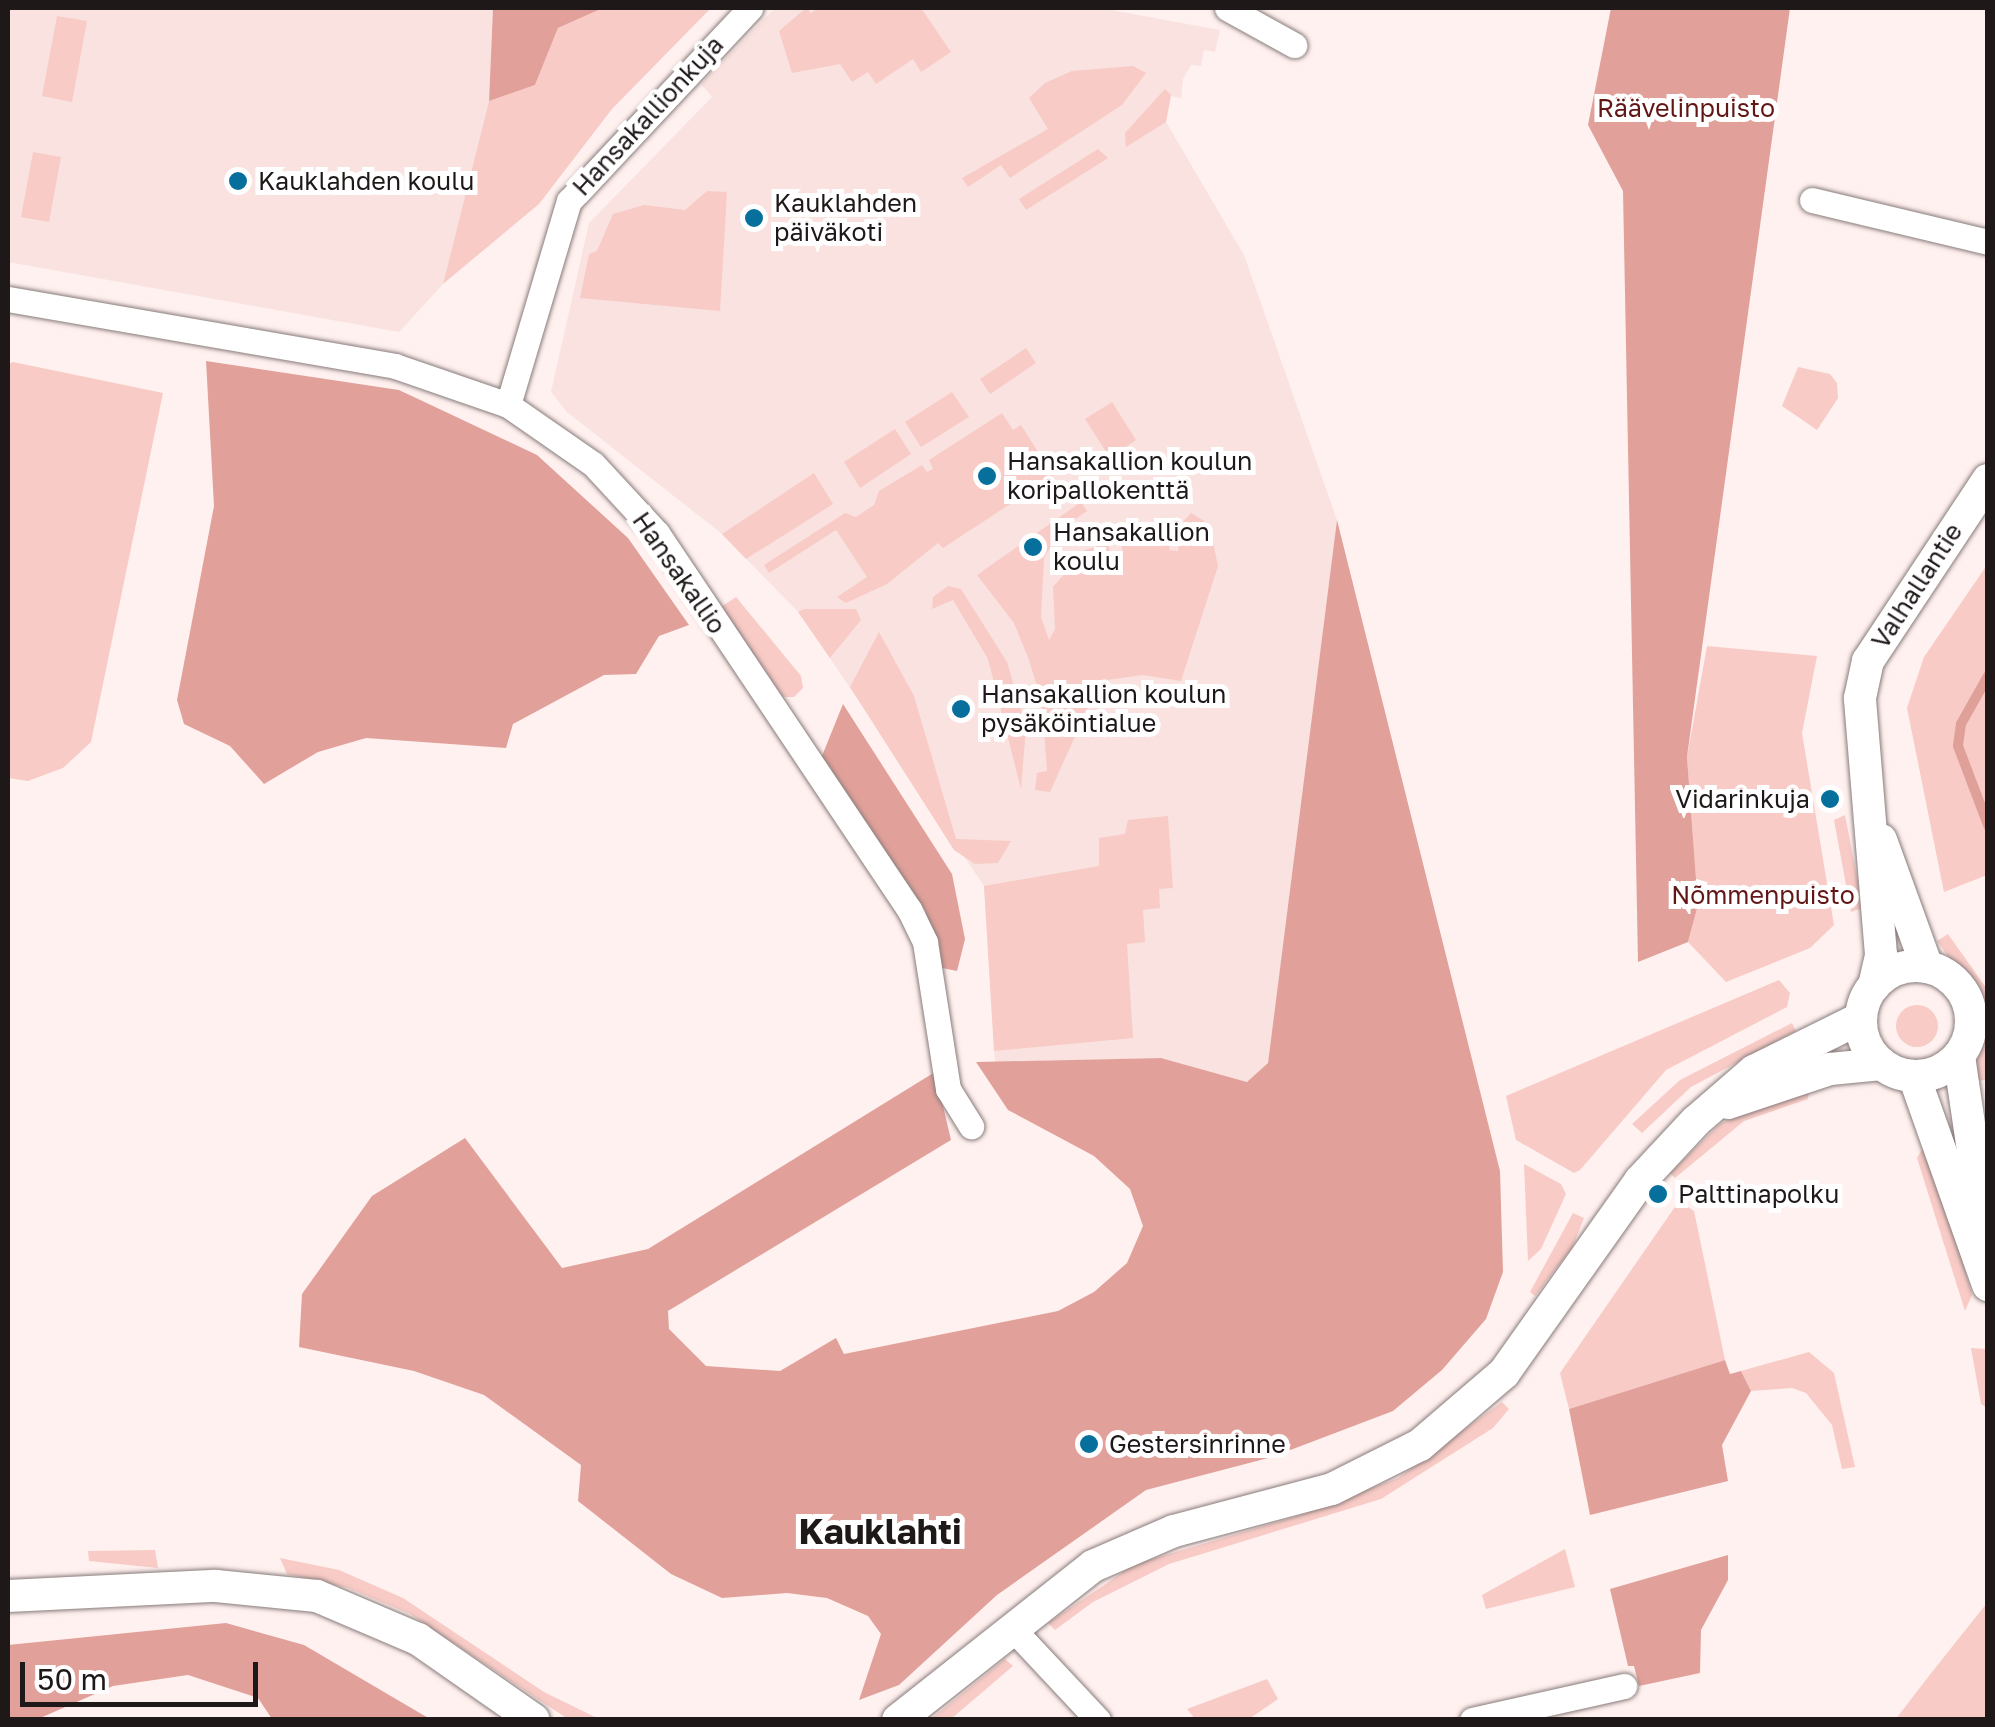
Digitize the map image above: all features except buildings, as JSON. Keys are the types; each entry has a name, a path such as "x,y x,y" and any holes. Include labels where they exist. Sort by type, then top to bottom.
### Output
{"street":[{"name":"Hansakallionkuja","path":"508,405 569,201 750,8"},
{"path":"1226,8 1294,45"},
{"path":"1812,200 1988,242"},
{"name":"Hansakallio","path":"8,299 337,353 508,405 592,464 657,533 894,886 925,942 948,1088 971,1126"},
{"name":"Valhallantie","path":"1874,986 1881,955 1873,904 1873,817 1860,698 1868,661 1988,480"},
{"name":"Valhallantie","path":"1873,817 1915,948 1928,967"},
{"path":"1882,1064 1863,1035 1862,1018 1874,986 1898,969 1928,967 1955,982 1970,1010 1959,1056 1959,1088 1974,1158 1977,1245"},
{"path":"898,1720 1093,1566 1130,1548 1332,1489 1431,1436 1504,1374 1640,1181 1715,1107 1754,1070 1862,1018"},
{"path":"1715,1107 1830,1068 1882,1064 1914,1076 1946,1067 1959,1056"},
{"path":"1914,1076 1988,1285"},
{"path":"8,1596 216,1586 317,1596 418,1639 534,1720"},
{"path":"1012,1628 1098,1720"},
{"path":"1472,1720 1624,1686"}],"shaded area":[{"name":"Kauklahden koulu","path":"8,8 493,8 489,101 443,284 399,332 8,262"},
{"name":"Hansakallion koulu","path":"775,8 1100,8 1220,30 1215,52 1204,50 1201,66 1191,65 1183,79 1181,98 1171,96 1166,122 1244,255 1337,520 1268,1063 1248,1082 1161,1058 995,1062 984,886 800,614 722,534 567,412 551,392 589,223 712,97 701,84"}],"green space":[{"path":"493,8 603,8 558,28 535,85 489,101"},
{"path":"603,8 711,8 612,109 539,204 443,284 489,101 535,85 558,28"},
{"path":"806,8 811,13 819,8 921,8 951,52 921,72 913,59 876,84 868,72 852,82 840,64 792,73 779,31"},
{"name":"Räävelinpuisto","path":"1611,8 1790,8 1687,757 1698,905 1688,942 1638,962 1623,191 1588,125"},
{"path":"57,16 87,21 72,102 42,96"},
{"path":"1133,66 1146,73 1122,105 1010,178 1001,165 968,187 962,178 1048,129 1029,98 1045,83 1072,71"},
{"path":"1165,89 1171,95 1166,122 1126,147 1125,133"},
{"path":"1098,149 1108,158 1026,210 1019,199"},
{"path":"33,152 61,157 49,222 21,217"},
{"path":"707,191 727,192 720,311 580,298 589,254 597,251 613,214 644,205 685,210"},
{"path":"1026,348 1036,363 990,394 980,379"},
{"path":"206,361 399,390 537,455 628,538 689,625 659,636 636,674 604,675 513,724 506,748 366,738 318,752 264,784 230,746 184,724 177,700 214,506"},
{"path":"8,364 163,393 91,742 63,768 28,781 8,778"},
{"path":"1798,367 1830,374 1837,383 1838,398 1817,430 1782,406"},
{"path":"952,392 969,417 921,447 905,422"},
{"path":"1112,402 1136,440 1110,458 1085,419"},
{"path":"1002,413 1013,430 1021,425 1053,476 943,548 938,543 887,584 846,603 837,597 867,577 836,530 769,573 764,565 845,513 856,517 874,505 879,491 922,465 927,472 933,469 929,460"},
{"path":"895,429 911,454 860,488 844,462"},
{"path":"814,473 833,504 746,559 722,534"},
{"path":"1081,502 1087,511 1060,530 1044,558 1041,617 1049,640 1055,629 1053,587 1085,550 1108,543 1111,559 1123,557 1121,540 1171,537 1169,550 1178,551 1182,523 1191,513 1209,524 1218,566 1181,681 1143,675 1100,681 1050,792 1035,790 1037,773 1047,771 1042,703 1029,660 1014,623 977,575"},
{"path":"1337,520 1500,1171 1503,1272 1486,1319 1442,1370 1393,1411 1272,1457 1146,1490 997,1595 899,1685 859,1700 881,1634 868,1616 827,1598 787,1593 722,1598 671,1574 578,1501 581,1465 484,1395 414,1371 299,1347 302,1294 372,1196 465,1138 562,1268 648,1249 935,1072 951,1140 668,1311 669,1329 706,1366 780,1371 836,1338 844,1354 1058,1311 1094,1292 1127,1263 1143,1226 1130,1189 1094,1156 1008,1110 976,1062 1161,1058 1247,1082 1268,1063"},
{"path":"1987,565 1987,875 1944,892 1907,708 1924,657"},
{"path":"948,586 961,589 1007,662 1026,727 1021,789 988,659 953,600 932,609 933,597"},
{"path":"736,597 801,676 803,688 794,697 783,697 721,607"},
{"path":"856,609 861,620 830,658 798,612"},
{"path":"879,632 914,696 956,839 1011,841 998,863 975,864 954,850 850,687"},
{"name":"Nõmmenpuisto","path":"1707,646 1817,656 1802,733 1834,925 1810,948 1726,982 1688,942 1698,905 1687,757"},
{"path":"843,704 952,874 965,939 957,971 942,968 925,910 822,756"},
{"path":"1845,815 1863,908 1851,912 1834,820"},
{"path":"1168,816 1173,888 1159,889 1160,908 1143,910 1145,942 1127,944 1133,1038 994,1051 984,886 1099,866 1099,838 1125,834 1128,820"},
{"path":"1948,934 1987,989 1986,1080 1971,1081 1984,1035 1982,1003 1937,941"},
{"path":"1779,980 1790,993 1787,1007 1666,1070 1580,1170 1574,1173 1516,1140 1506,1096"},
{"path":"1917,1005 1932,1011 1938,1026 1932,1041 1917,1047 1902,1041 1896,1026 1902,1011"},
{"path":"1792,1023 1796,1031 1691,1087 1642,1133 1632,1124 1680,1080"},
{"path":"1809,1086 1808,1099 1744,1121 1675,1178 1670,1173 1721,1123"},
{"path":"1923,1148 1942,1189 1972,1295 1965,1311 1917,1158"},
{"path":"1524,1164 1561,1184 1566,1194 1541,1249 1528,1261"},
{"path":"1679,1201 1694,1211 1725,1360 1569,1409 1560,1373"},
{"path":"1573,1213 1584,1218 1572,1248 1535,1296 1530,1292"},
{"path":"1971,1348 1985,1349 1987,1408 1981,1404"},
{"path":"1809,1352 1834,1373 1855,1467 1842,1469 1832,1425 1806,1393 1792,1388 1751,1391 1741,1371"},
{"path":"1725,1360 1730,1374 1741,1371 1751,1391 1722,1445 1728,1481 1590,1515 1569,1409"},
{"path":"1502,1402 1509,1409 1493,1428 1381,1499 1169,1564 1093,1602 1055,1630 1048,1623 1135,1564 1301,1515 1398,1478"},
{"path":"1565,1549 1575,1587 1486,1609 1482,1595"},
{"path":"155,1550 158,1568 89,1561 88,1551"},
{"path":"1728,1555 1728,1580 1701,1630 1700,1673 1639,1686 1634,1666 1628,1666 1610,1589"},
{"path":"280,1558 339,1570 403,1598 544,1692 599,1719 568,1719 410,1614 348,1588 287,1574"},
{"path":"1987,1603 1987,1719 1895,1720 1932,1672"},
{"path":"226,1623 304,1645 430,1719 272,1719 258,1698 188,1675 113,1686 38,1719 8,1719 8,1645"},
{"path":"1005,1659 1013,1666 951,1719 931,1719"},
{"path":"1267,1679 1278,1699 1249,1719 1195,1719 1187,1709"}],"waterway":[{"path":"1988,676 1961,724 1958,746 1988,825"}],"place":[{"name":"Kauklahden koulu","path":"238,181"},
{"name":"Kauklahden päiväkoti","path":"754,218"},
{"name":"Hansakallion koulun koripallokenttä","path":"987,476"},
{"name":"Hansakallion koulu","path":"1033,547"},
{"name":"Hansakallion koulun pysäköintialue","path":"961,709"},
{"name":"Vidarinkuja","path":"1830,799"},
{"name":"Palttinapolku","path":"1658,1194"},
{"name":"Gestersinrinne","path":"1089,1444"}],"district":[{"name":"Kauklahti","path":"880,1531"}]}
